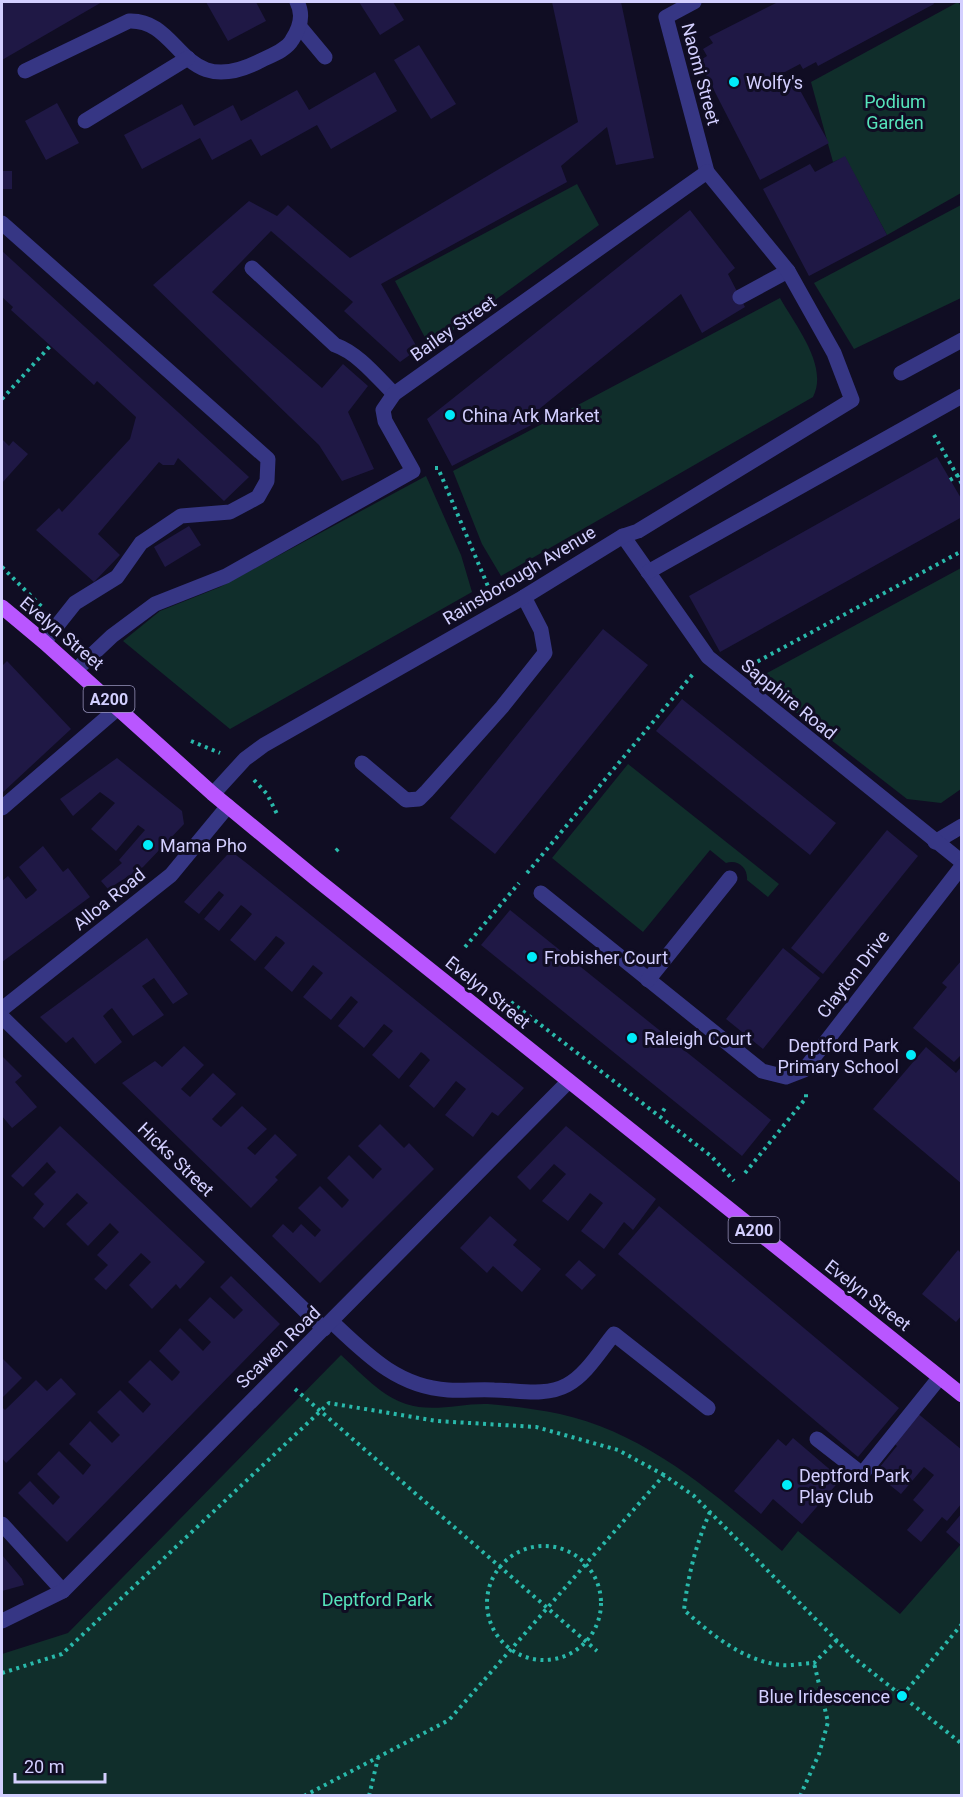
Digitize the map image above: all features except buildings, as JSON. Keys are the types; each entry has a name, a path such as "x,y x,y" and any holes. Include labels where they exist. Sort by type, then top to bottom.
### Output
{"main road":[{"name":"Evelyn Street","path":"2,607 213,794 962,1395"}],"street":[{"path":"25,71 129,21 141,21 152,27 196,65 212,72 237,72 289,46 300,27 300,8 297,2"},
{"name":"Naomi Street","path":"694,2 666,17 707,172"},
{"path":"300,27 325,57"},
{"path":"85,121 188,58"},
{"path":"707,172 788,271 740,297"},
{"name":"Bailey Street","path":"394,394 707,172"},
{"path":"2,223 268,459 267,481 258,496 230,512 181,516 149,537 141,543 117,577 75,603 44,642"},
{"path":"75,670 112,636 154,604 226,576 413,471 385,421 383,410 394,394 368,368 343,348 335,345 252,268"},
{"name":"Rainsborough Avenue","path":"213,794 245,759 264,745 524,597 623,536 638,531 852,399 834,354 788,271"},
{"path":"901,373 962,340"},
{"path":"648,572 962,396"},
{"name":"Sapphire Road","path":"623,536 708,657 729,677 962,864"},
{"path":"362,763 406,800 419,799 427,791 545,653 542,630 524,597"},
{"path":"2,808 118,708"},
{"name":"Alloa Road","path":"2,1009 171,875 228,806"},
{"path":"935,842 962,826"},
{"name":"Clayton Drive","path":"804,1070 962,864"},
{"path":"648,980 730,878"},
{"path":"541,893 762,1071 786,1077 804,1070"},
{"name":"Hicks Street","path":"2,1017 328,1325 387,1371 406,1382 449,1390 544,1392 566,1386 577,1378 614,1334 708,1408"},
{"name":"Scawen Road","path":"2,1621 63,1591 225,1425 328,1325 569,1081"},
{"path":"817,1438 862,1473 940,1377"},
{"path":"2,1524 63,1591"}],"path":[{"path":"2,399 51,345"},
{"path":"944,454 962,484"},
{"path":"413,471 438,468 498,611"},
{"path":"950,480 962,473"},
{"path":"729,677 962,551"},
{"name":"Evelyn Street","path":"2,567 48,613"},
{"path":"465,947 708,657"},
{"path":"257,783 285,823"},
{"name":"Evelyn Street","path":"502,995 711,1156 736,1183"},
{"path":"745,1173 806,1098 804,1070"},
{"path":"279,1374 597,1651"},
{"path":"2,1673 62,1654 329,1404 437,1421 536,1427 618,1450 664,1474 694,1496 837,1640 962,1744"},
{"path":"304,1796 449,1720 664,1474"},
{"path":"710,1512 699,1538 688,1575 684,1610 708,1631 740,1653 781,1665 814,1663 837,1640"},
{"path":"533,1546 551,1546 568,1551 585,1564 602,1592 601,1612 595,1630 586,1642 569,1656 546,1661 523,1657 496,1637 486,1618 486,1596 499,1566 514,1554 533,1546"},
{"path":"903,1694 962,1624"},
{"path":"800,1796 819,1754 828,1722 814,1663"},
{"path":"369,1796 378,1757"}],"green space":[{"name":"Podium Garden","path":"958,2 962,8 961,193 887,235 845,157 833,162 811,82"},
{"path":"577,184 599,225 430,347 395,281"},
{"path":"961,205 961,298 854,349 814,283"},
{"path":"780,298 814,359 817,385 813,397 501,576 482,544 453,471"},
{"path":"426,476 461,555 472,592 230,729 123,641 160,611 220,587"},
{"path":"961,568 961,789 941,803 907,799 754,680"},
{"path":"628,764 779,884 768,897 747,880 744,868 738,863 726,863 710,850 643,932 552,858"},
{"name":"Deptford Park","path":"341,1355 388,1396 416,1407 437,1408 488,1404 533,1409 592,1423 622,1436 651,1451 706,1488 782,1551 798,1531 900,1614 961,1544 961,1795 2,1795 2,1654 68,1633"}],"place":[{"name":"Wolfy's","path":"734,82"},
{"name":"China Ark Market","path":"450,415"},
{"name":"Mama Pho","path":"148,845"},
{"name":"Frobisher Court","path":"532,957"},
{"name":"Raleigh Court","path":"632,1038"},
{"name":"Deptford Park Primary School","path":"911,1055"},
{"name":"Deptford Park Play Club","path":"787,1485"},
{"name":"Blue Iridescence","path":"902,1696"}]}
